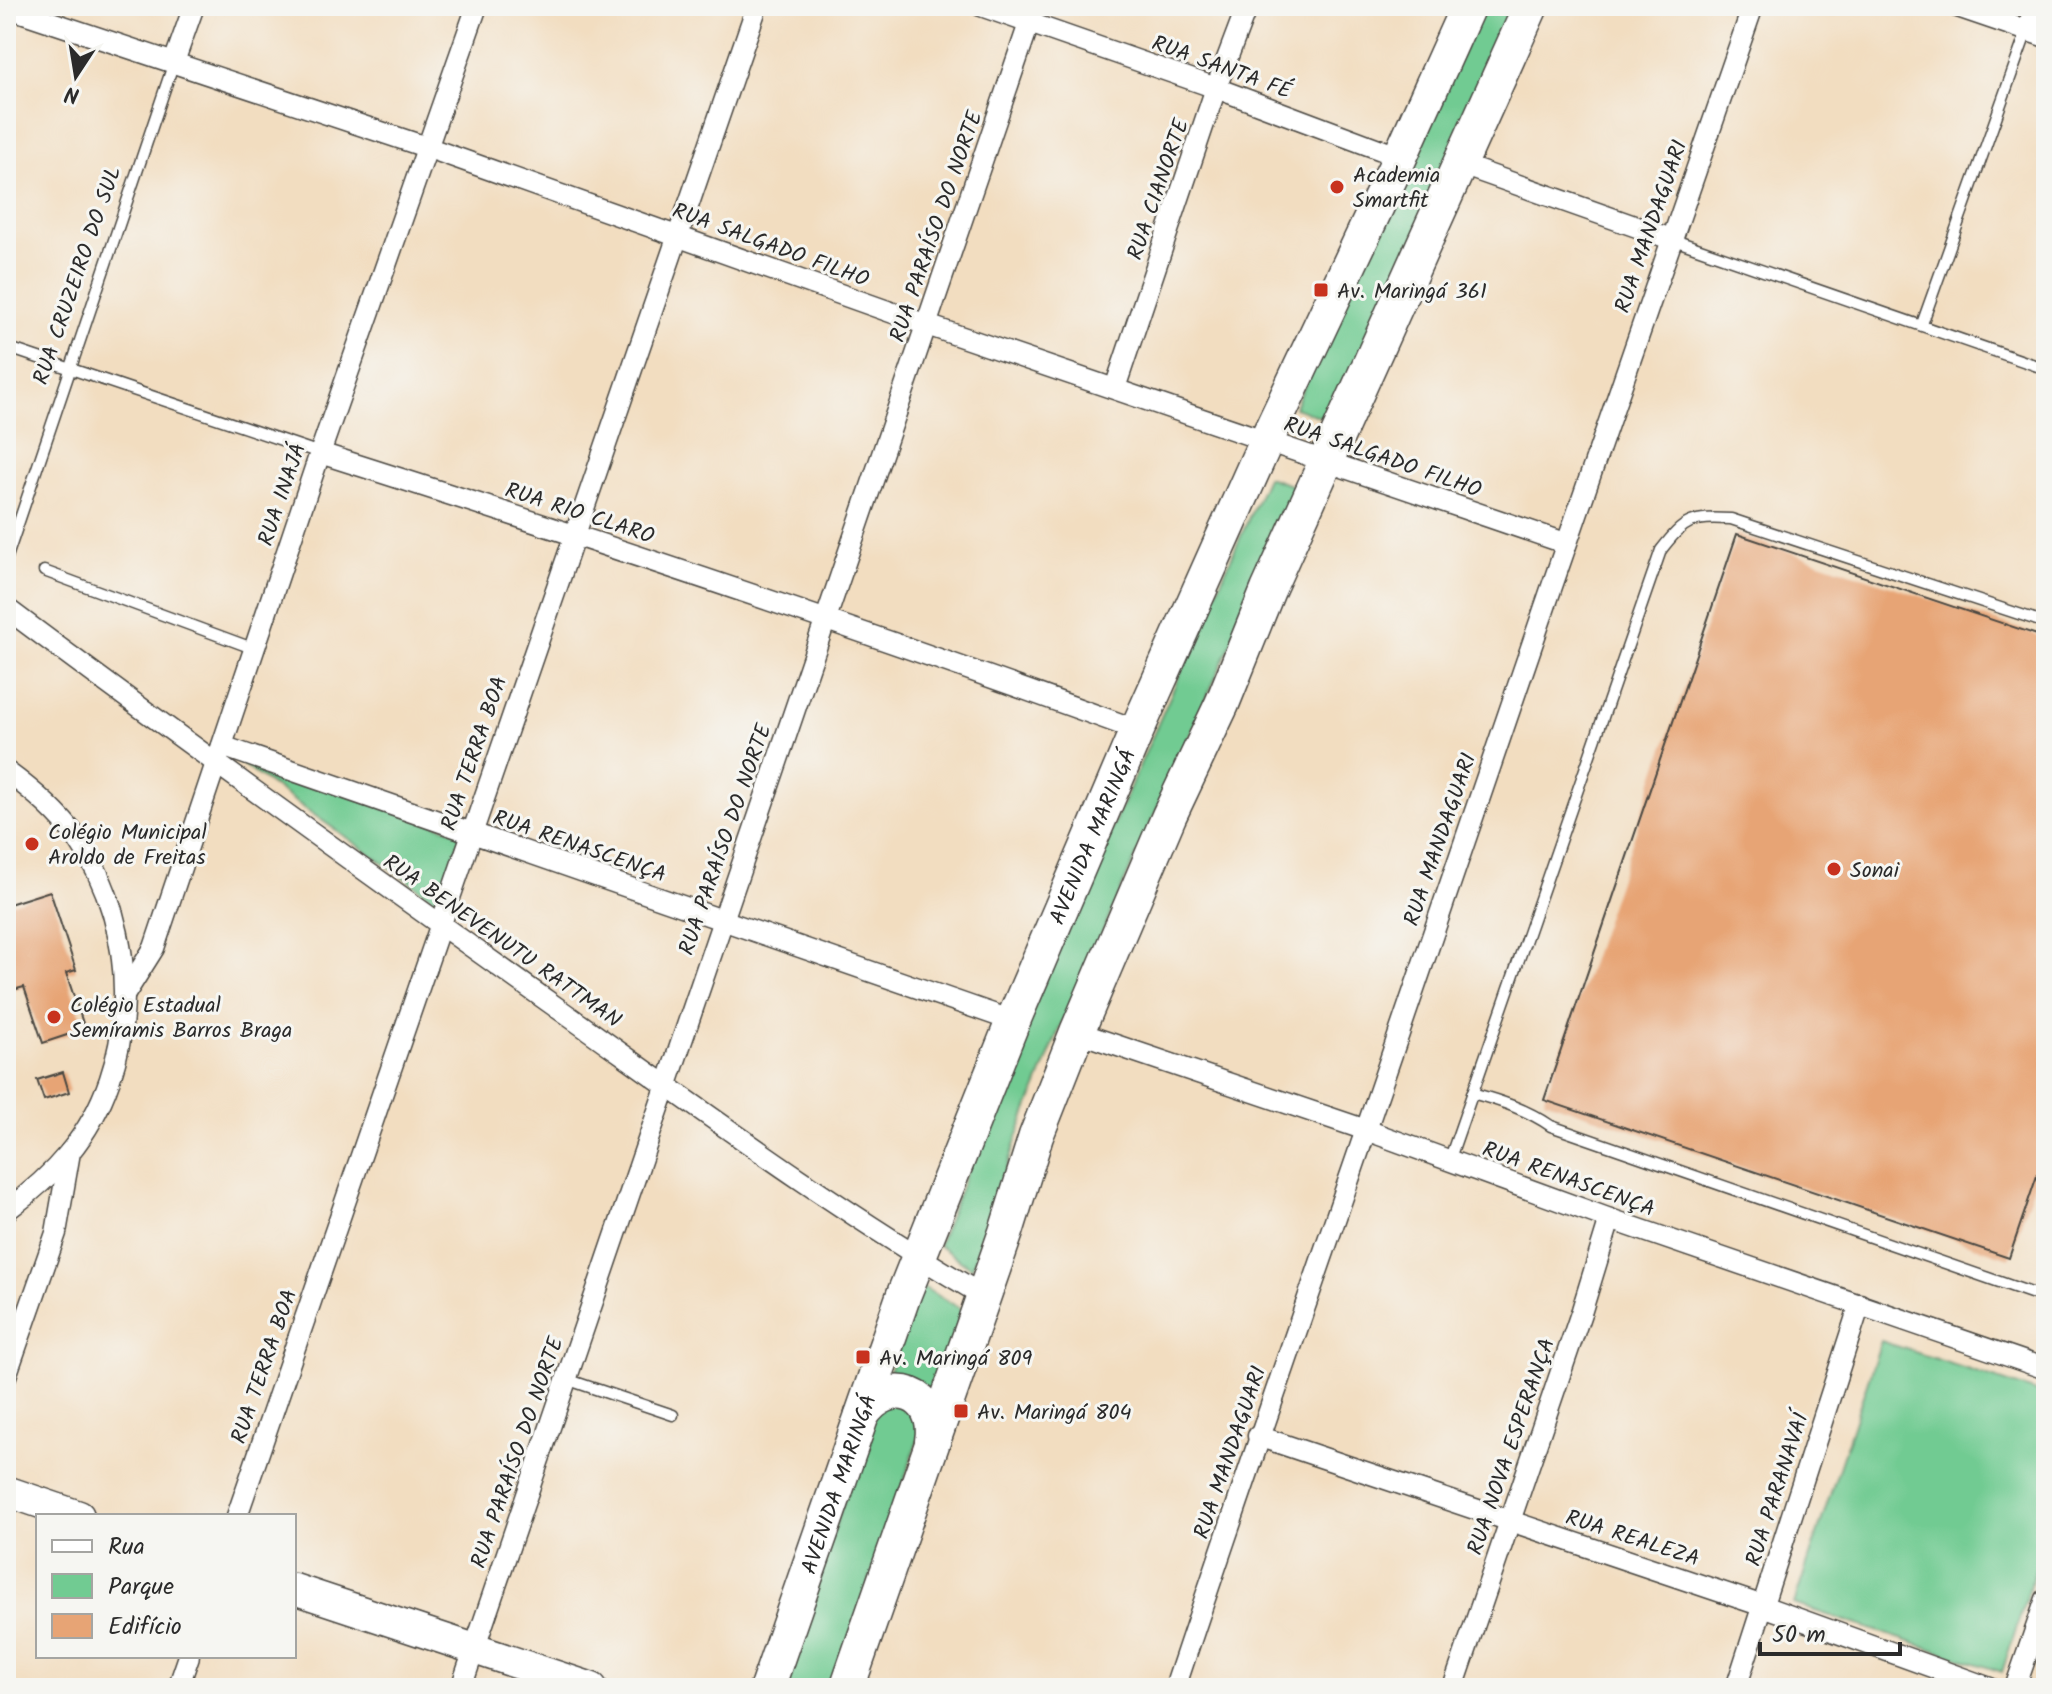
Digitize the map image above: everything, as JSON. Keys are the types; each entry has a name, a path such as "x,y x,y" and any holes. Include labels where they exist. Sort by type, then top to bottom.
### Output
{"main road":[{"name":"AVENIDA MARINGÁ","path":"767,1688 918,1258 1013,1021 1137,730 1266,441 1468,6"},
{"path":"847,1688 984,1296 1036,1136 1077,1032 1325,461 1531,6"},
{"path":"862,1415 870,1403 882,1395 896,1392 910,1394 923,1402 931,1414 935,1428 932,1442"}],"street":[{"name":"RUA CRUZEIRO DO SUL","path":"174,62 194,6"},
{"name":"RUA INAJÁ","path":"125,994 154,948 320,453 477,6"},
{"name":"RUA TERRA BOA","path":"238,1514 757,6"},
{"name":"RUA SANTA FÉ","path":"981,6 1032,14 1400,157"},
{"name":"RUA CIANORTE","path":"1115,388 1216,88 1247,6"},
{"name":"RUA MANDAGUARI","path":"1175,1688 1258,1436 1753,6"},
{"path":"1955,6 2036,34 2035,6"},
{"name":"RUA SALGADO FILHO","path":"6,7 429,148 927,325 1565,543"},
{"name":"RUA PARAÍSO DO NORTE","path":"461,1688 1032,14"},
{"path":"1459,164 1671,239"},
{"name":"RUA RIO CLARO","path":"320,453 574,534 1137,730"},
{"name":"RUA BENEVENUTU RATTMAN","path":"6,608 219,756 440,924 666,1085 918,1258 984,1296"},
{"name":"RUA RENASCENÇA","path":"219,756 470,833 1013,1021"},
{"path":"6,771 40,796 77,838 104,886 120,939 125,994 123,1028 112,1072 89,1124 70,1152 38,1187 6,1211"},
{"name":"RUA RENASCENÇA","path":"1077,1032 2046,1369"},
{"path":"6,1376 56,1233 70,1152"},
{"name":"RUA NOVA ESPERANÇA","path":"1453,1688 1610,1219"},
{"name":"RUA PARANAVAÍ","path":"1736,1688 1860,1304"},
{"name":"RUA REALEZA","path":"1258,1436 1763,1606 1990,1688"},
{"path":"6,1491 73,1514"},
{"path":"296,1590 592,1688"},
{"path":"2015,1688 2046,1599"},
{"path":"178,1688 188,1658"}],"lane":[{"path":"1922,324 2036,34"},
{"name":"RUA CRUZEIRO DO SUL","path":"6,560 174,62"},
{"path":"1671,239 2046,369"},
{"name":"RUA RIO CLARO","path":"6,347 320,453"},
{"path":"1449,1161 1661,550 1679,527 1702,517 1731,519 2046,623"},
{"path":"44,571 255,649"},
{"path":"1472,1093 1515,1105 1551,1126 2034,1294 2046,1294"},
{"path":"566,1379 673,1415"}],"green space":[{"path":"1484,6 1521,6 1333,421 1294,408"},
{"path":"1267,477 1300,488 1061,1025 1020,1129 972,1268 938,1245 1032,1009"},
{"path":"226,753 462,833 437,901"},
{"path":"919,1285 963,1310 832,1688 779,1688"},
{"path":"1881,1341 2046,1395 2046,1537 2002,1672 1794,1604"}],"building":[{"name":"Sonai","path":"1737,534 2046,638 2046,1149 2009,1258 1544,1100"},
{"path":"50,891 76,970 66,973 85,1029 43,1043 24,987 13,990 6,968 6,905"},
{"path":"63,1072 69,1092 44,1100 37,1080"}],"place":[{"name":"Academia Smartfit","path":"1337,187"},
{"name":"Av. Maringá 361","path":"1321,290"},
{"name":"Colégio Municipal Aroldo de Freitas","path":"32,844"},
{"name":"Sonai","path":"1834,869"},
{"name":"Colégio Estadual Semíramis Barros Braga","path":"54,1017"},
{"name":"Av. Maringá 809","path":"863,1357"},
{"name":"Av. Maringá 804","path":"961,1411"}]}
